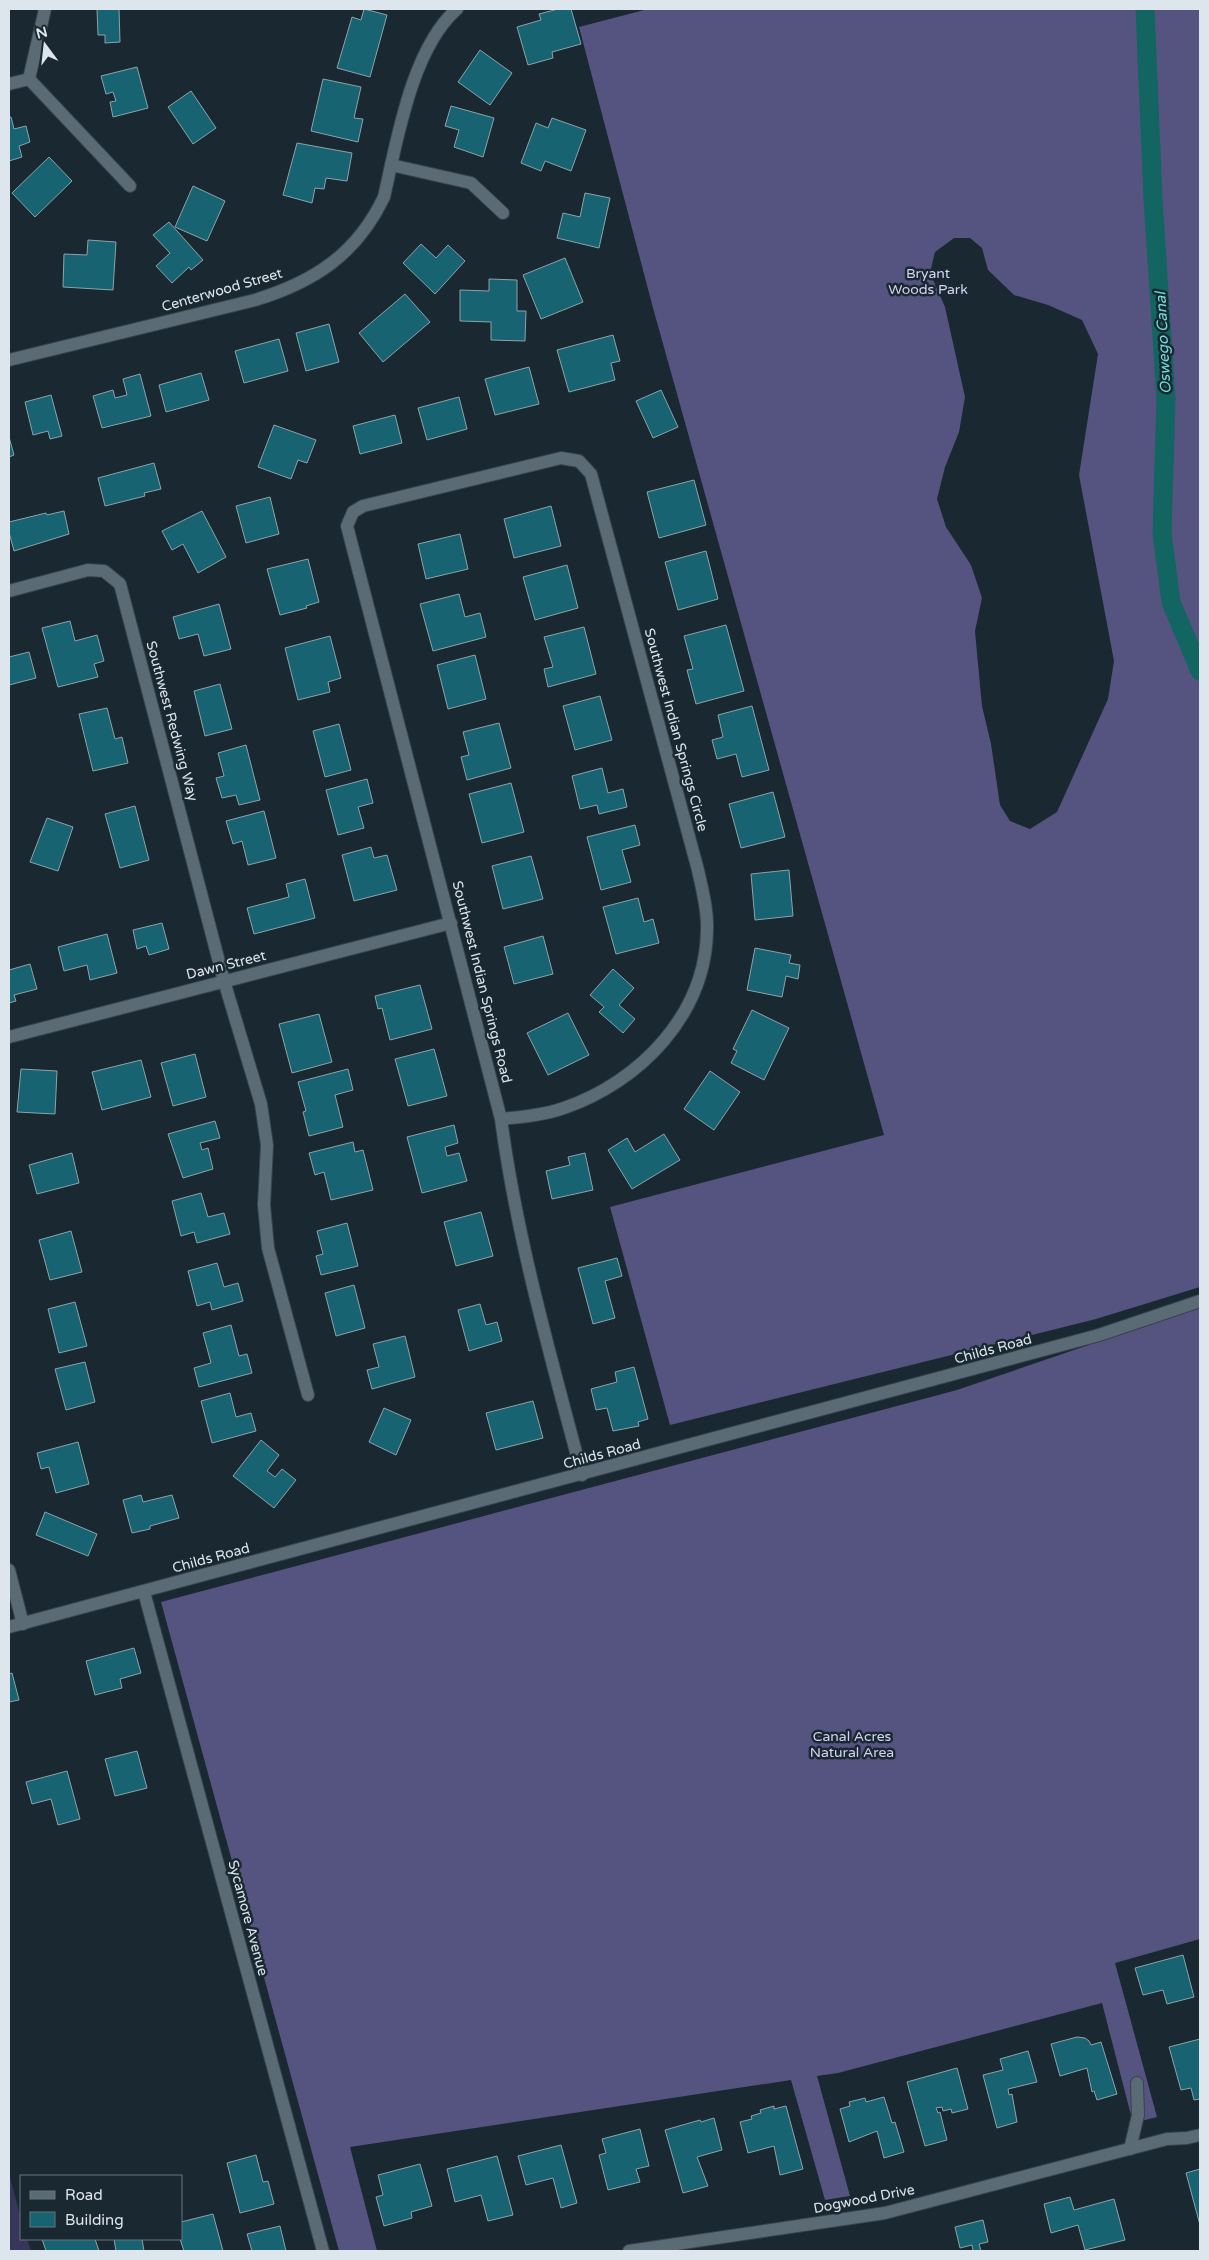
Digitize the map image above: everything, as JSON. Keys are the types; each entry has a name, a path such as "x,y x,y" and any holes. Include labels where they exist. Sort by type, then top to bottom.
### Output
{"street":[{"path":"29,78 45,9"},
{"name":"Centerwood Street","path":"9,360 255,300 293,286 316,274 352,247 365,230 384,197 419,65 452,10"},
{"path":"9,84 29,78"},
{"path":"29,78 130,186"},
{"path":"391,165 471,183 503,213"},
{"name":"Southwest Indian Springs Circle","path":"363,506 562,458 579,461 591,474 698,870 707,929 704,963 690,1000 672,1031 660,1046 635,1069 584,1100 541,1114 501,1119"},
{"name":"Southwest Indian Springs Road","path":"363,506 353,512 347,526 452,923 501,1119 509,1178 524,1254 582,1475"},
{"name":"Southwest Redwing Way","path":"9,591 88,570 104,571 120,584 224,981 265,1119 267,1145 264,1205 268,1248 308,1395"},
{"name":"Dawn Street","path":"9,1037 452,923"},
{"name":"Childs Road","path":"9,1627 1100,1335 1200,1301"},
{"path":"9,1570 23,1624"},
{"name":"Sycamore Avenue","path":"144,1592 323,2251"},
{"path":"1130,2149 1138,2116 1137,2083"},
{"name":"Dogwood Drive","path":"629,2251 886,2213 1167,2139 1200,2135"}],"shaded area":[{"path":"9,2174 20,2214 20,2240 27,2240 31,2251 9,2251"}],"green space":[{"name":"Bryant Woods Park","path":"648,9 1200,9 1200,1287 1096,1319 670,1425 610,1207 884,1135 653,308 579,27","holes":["954,238 970,238 982,248 988,270 1014,295 1048,305 1082,320 1098,354 1079,475 1114,661 1108,699 1057,812 1030,829 1010,821 1000,805 991,744 982,706 975,631 982,598 971,565 946,527 937,499 945,467 959,432 965,397 945,307 930,273 935,252"]},
{"name":"Canal Acres Natural Area","path":"1200,1307 1200,1939 1115,1963 1157,2117 1133,2123 1102,2003 838,2073 817,2076 850,2196 825,2200 791,2080 350,2147 377,2251 339,2251 161,1602 957,1390"}],"building":[{"path":"97,9 119,9 120,42 105,43 105,35 98,35"},
{"path":"364,9 387,15 370,77 337,68 352,17 361,20"},
{"path":"558,9 571,9 581,44 552,52 553,58 528,65 517,27 541,20 539,14"},
{"path":"480,50 512,73 490,105 458,82"},
{"path":"137,67 148,108 113,117 110,102 116,101 113,92 106,94 101,76"},
{"path":"323,79 361,87 354,118 363,119 358,142 311,131"},
{"path":"191,91 216,128 193,144 168,107"},
{"path":"451,106 494,118 483,157 454,147 459,130 445,126"},
{"path":"9,117 11,117 14,129 26,126 30,142 19,146 22,157 9,161"},
{"path":"552,118 586,130 571,171 545,161 541,171 521,163 536,123 548,128"},
{"path":"297,143 352,153 347,181 326,178 324,189 315,188 312,203 283,195"},
{"path":"49,157 72,181 35,217 12,193"},
{"path":"193,186 225,201 207,241 175,227"},
{"path":"585,193 610,198 599,248 557,238 563,213 580,217"},
{"path":"169,222 203,260 191,270 189,267 172,283 156,266 170,253 153,235"},
{"path":"88,240 116,242 113,290 63,287 64,254 87,255"},
{"path":"421,244 436,258 448,245 465,261 435,294 403,263"},
{"path":"565,258 583,302 541,319 523,275"},
{"path":"489,279 517,280 517,311 526,311 525,341 491,340 491,322 460,321 460,290 489,291"},
{"path":"405,294 430,322 383,362 359,333"},
{"path":"329,324 339,362 306,371 296,333"},
{"path":"613,335 620,361 611,363 615,380 569,392 557,350"},
{"path":"279,339 288,371 244,383 235,351"},
{"path":"529,367 539,404 495,415 485,379"},
{"path":"201,373 209,400 166,412 159,385"},
{"path":"140,374 151,416 102,428 93,396 113,390 115,398 127,395 123,379"},
{"path":"661,390 678,427 653,438 636,401"},
{"path":"51,395 62,436 50,439 48,431 33,435 25,402"},
{"path":"459,397 467,429 427,440 418,408"},
{"path":"395,415 402,443 360,454 353,426"},
{"path":"274,425 316,440 307,463 298,460 291,479 258,467"},
{"path":"9,437 14,455 9,457"},
{"path":"154,463 161,489 144,493 145,496 105,506 98,478"},
{"path":"694,480 706,525 659,538 647,492"},
{"path":"270,497 279,534 246,543 236,506"},
{"path":"551,506 561,546 514,558 504,519"},
{"path":"64,511 69,534 14,551 9,532 9,522 46,513 47,515"},
{"path":"202,511 226,557 198,573 183,544 172,550 162,531"},
{"path":"460,534 468,569 426,579 418,544"},
{"path":"706,551 718,599 678,610 665,562"},
{"path":"308,559 319,602 306,606 307,608 280,615 267,569"},
{"path":"567,565 578,608 535,620 523,577"},
{"path":"459,594 465,617 480,613 486,637 433,651 420,604"},
{"path":"219,604 231,649 204,656 198,634 179,639 173,617"},
{"path":"70,621 75,641 97,635 104,661 94,664 98,677 58,687 42,628"},
{"path":"726,625 744,691 696,704 687,670 693,669 684,636"},
{"path":"584,627 596,674 548,687 544,669 553,667 544,637"},
{"path":"330,636 341,678 328,682 330,692 298,700 285,648"},
{"path":"29,652 36,678 9,685 9,657"},
{"path":"475,655 486,699 448,709 437,665"},
{"path":"220,684 232,729 205,736 194,691"},
{"path":"600,696 612,740 575,750 563,706"},
{"path":"752,706 769,770 742,777 736,754 717,759 712,740 723,737 718,715"},
{"path":"107,708 115,739 122,737 128,763 93,771 79,714"},
{"path":"499,723 511,768 467,780 461,757 469,755 463,732"},
{"path":"339,724 351,770 325,777 313,731"},
{"path":"246,745 260,800 239,805 236,795 222,798 216,778 224,776 218,753"},
{"path":"602,768 608,793 623,789 627,807 599,814 597,805 580,809 572,776"},
{"path":"367,779 373,803 358,807 364,828 338,835 326,790"},
{"path":"511,783 524,832 482,843 469,794"},
{"path":"773,792 785,837 741,848 729,804"},
{"path":"135,806 149,860 120,868 105,814"},
{"path":"264,811 276,858 248,865 242,841 233,844 226,821"},
{"path":"47,818 73,827 58,871 30,862"},
{"path":"635,825 640,845 622,850 631,882 601,890 587,837"},
{"path":"371,847 374,858 387,855 397,890 354,901 342,855"},
{"path":"531,856 543,899 503,909 492,866"},
{"path":"789,870 793,916 755,920 751,874"},
{"path":"305,879 315,918 254,934 247,908 289,897 286,884"},
{"path":"638,898 644,922 653,919 659,943 616,954 603,907"},
{"path":"162,923 169,949 149,955 146,946 137,949 133,930"},
{"path":"107,934 117,973 90,980 87,965 64,971 58,947"},
{"path":"543,936 553,974 514,984 504,947"},
{"path":"755,948 791,955 789,963 800,965 798,979 786,976 782,997 747,990"},
{"path":"30,964 37,989 14,995 16,1001 9,1003 9,970"},
{"path":"613,969 634,988 619,1005 635,1019 623,1033 599,1012 604,1007 590,995"},
{"path":"420,985 432,1029 390,1040 382,1008 378,1009 375,996"},
{"path":"752,1010 789,1028 764,1080 731,1063 737,1051 733,1049"},
{"path":"568,1013 589,1055 548,1075 527,1033"},
{"path":"319,1014 332,1062 292,1073 279,1024"},
{"path":"434,1049 447,1096 408,1106 395,1059"},
{"path":"195,1054 206,1097 173,1106 161,1063"},
{"path":"141,1060 151,1097 102,1110 92,1072"},
{"path":"21,1069 57,1071 55,1114 17,1112"},
{"path":"348,1069 353,1090 335,1095 343,1127 309,1136 303,1112 306,1111 298,1082"},
{"path":"710,1071 740,1092 714,1130 684,1109"},
{"path":"215,1121 220,1138 200,1143 202,1150 208,1148 213,1169 183,1178 168,1134"},
{"path":"454,1125 458,1143 445,1147 447,1156 459,1153 467,1181 422,1193 407,1137"},
{"path":"664,1134 680,1160 632,1189 608,1150 627,1138 635,1152"},
{"path":"353,1142 355,1152 363,1150 373,1190 331,1200 324,1172 315,1175 309,1153"},
{"path":"72,1153 79,1183 37,1194 29,1165"},
{"path":"585,1153 593,1190 552,1199 546,1171 570,1165 568,1157"},
{"path":"201,1193 208,1217 224,1213 230,1234 197,1243 194,1232 181,1236 172,1201"},
{"path":"481,1212 493,1256 456,1266 444,1222"},
{"path":"347,1223 358,1266 321,1275 316,1256 323,1254 317,1231"},
{"path":"71,1231 82,1272 50,1280 39,1240"},
{"path":"617,1258 622,1276 605,1281 615,1318 593,1324 578,1268"},
{"path":"217,1263 224,1287 238,1283 243,1301 212,1310 210,1302 197,1306 188,1271"},
{"path":"354,1285 365,1328 336,1336 325,1293"},
{"path":"75,1302 87,1346 59,1353 48,1309"},
{"path":"480,1304 486,1325 497,1322 502,1341 469,1351 458,1310"},
{"path":"231,1325 239,1356 247,1354 252,1373 199,1387 194,1368 211,1363 203,1333"},
{"path":"405,1336 415,1377 372,1389 367,1370 379,1367 373,1344"},
{"path":"85,1362 95,1402 66,1410 55,1369"},
{"path":"634,1367 648,1419 638,1422 639,1426 613,1431 607,1408 596,1410 591,1389 617,1382 615,1372"},
{"path":"230,1393 236,1417 251,1413 256,1431 212,1443 201,1401"},
{"path":"533,1401 543,1438 496,1450 486,1413"},
{"path":"384,1408 411,1420 396,1455 369,1442"},
{"path":"261,1440 279,1455 267,1471 275,1477 282,1469 296,1480 274,1508 233,1476"},
{"path":"78,1442 89,1484 56,1493 49,1467 41,1469 37,1453"},
{"path":"141,1495 143,1502 172,1495 179,1518 150,1526 150,1529 132,1533 123,1500"},
{"path":"45,1512 97,1534 88,1556 36,1535"},
{"path":"134,1648 141,1673 120,1679 122,1688 95,1695 86,1661"},
{"path":"12,1673 19,1700 9,1702 9,1674"},
{"path":"137,1751 147,1788 115,1796 105,1759"},
{"path":"67,1771 80,1819 58,1825 51,1799 32,1804 26,1782"},
{"path":"1183,1955 1194,1997 1167,2004 1163,1990 1143,1995 1135,1968"},
{"path":"1077,2037 1085,2038 1091,2045 1101,2042 1117,2094 1097,2100 1094,2091 1092,2092 1087,2068 1060,2076 1051,2044"},
{"path":"1200,2039 1200,2099 1194,2100 1191,2088 1181,2090 1169,2047"},
{"path":"1028,2051 1037,2082 1008,2089 1009,2095 1012,2094 1017,2122 997,2128 983,2075 1003,2070 1000,2059"},
{"path":"957,2068 968,2109 952,2113 951,2109 943,2111 942,2107 936,2108 938,2113 940,2112 947,2140 925,2146 907,2082"},
{"path":"884,2097 892,2123 895,2122 904,2152 884,2158 877,2131 849,2142 840,2109 850,2106 849,2102 865,2098 866,2102"},
{"path":"774,2106 774,2109 786,2106 803,2169 780,2175 774,2146 748,2153 740,2122 752,2119 751,2116 761,2113 760,2110"},
{"path":"714,2118 722,2150 697,2157 708,2186 683,2193 665,2130"},
{"path":"640,2129 649,2166 636,2169 640,2182 608,2190 599,2155 606,2153 602,2139"},
{"path":"561,2145 577,2203 561,2208 553,2178 526,2185 518,2156"},
{"path":"256,2155 263,2182 268,2181 274,2204 240,2213 227,2163"},
{"path":"497,2156 513,2215 488,2221 481,2195 455,2202 447,2169"},
{"path":"420,2164 432,2206 411,2212 412,2218 384,2226 376,2197 383,2195 378,2175"},
{"path":"1200,2169 1200,2225 1186,2173"},
{"path":"1070,2197 1074,2210 1114,2199 1125,2240 1085,2250 1078,2225 1051,2233 1044,2204"},
{"path":"213,2214 223,2251 184,2251 180,2240 182,2240 182,2222"},
{"path":"983,2220 988,2242 979,2244 981,2251 973,2251 972,2245 960,2248 955,2227"},
{"path":"280,2226 286,2251 252,2251 247,2234"},
{"path":"42,2240 95,2240 99,2251 46,2251"},
{"path":"114,2240 142,2240 144,2251 116,2251"}],"waterway":[{"name":"Oswego Canal","path":"1145,9 1153,199 1166,399 1162,533 1171,602 1200,671"}]}
